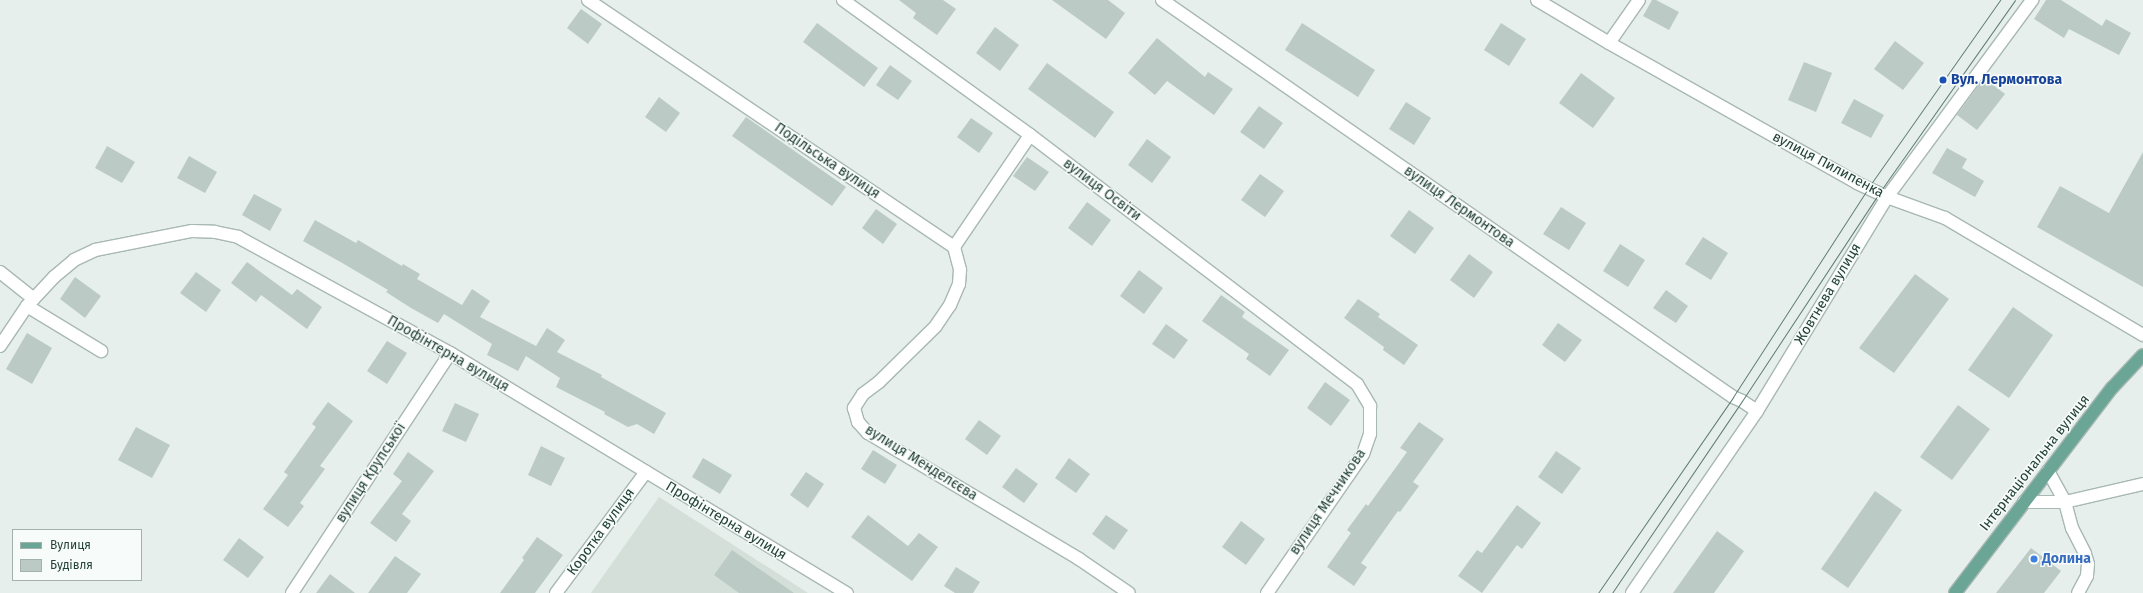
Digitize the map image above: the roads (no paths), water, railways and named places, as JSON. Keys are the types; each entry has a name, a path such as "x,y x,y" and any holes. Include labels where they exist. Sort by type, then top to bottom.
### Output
{"main road":[{"name":"Інтернаціональна вулиця","path":"1955,593 2112,388 2143,355"}],"street":[{"name":"Подільська вулиця","path":"588,0 954,247"},
{"name":"вулиця Освіти","path":"843,0 1030,136 1357,384"},
{"name":"вулиця Лермонтова","path":"1162,0 1733,398 1742,401 1757,411"},
{"name":"вулиця Пилипенка","path":"1538,0 1609,43 1857,183 1887,197 1945,218 2143,335"},
{"path":"1609,43 1639,0"},
{"name":"Жовтнева вулиця","path":"1632,593 1757,411 1887,197 2032,0"},
{"path":"954,247 1030,136"},
{"name":"Профінтерна вулиця","path":"0,346 30,302 54,277 74,260 95,250 192,231 215,232 238,237 450,353 847,593"},
{"name":"вулиця Менделєєва","path":"954,247 960,270 959,284 950,305 930,332 880,382 863,394 854,408 858,422 868,433 1078,559 1129,593"},
{"path":"0,272 30,302 101,351"},
{"name":"вулиця Крупської","path":"292,593 450,353"},
{"name":"вулиця Мечникова","path":"1266,593 1363,454 1370,434 1370,406 1357,384"},
{"path":"2048,471 2065,502 2072,528 2085,554 2088,564 2087,576 2078,593"},
{"name":"Коротка вулиця","path":"556,593 646,472"},
{"path":"2024,502 2065,502 2143,484"}],"tram line":[{"path":"1598,593 1733,397 1868,188 2000,0"},
{"path":"1612,593 1742,401 1879,193 2015,0"}],"place":[{"name":"Вул. Лермонтова","path":"1943,80"},
{"name":"Долина","path":"2034,559"}]}
